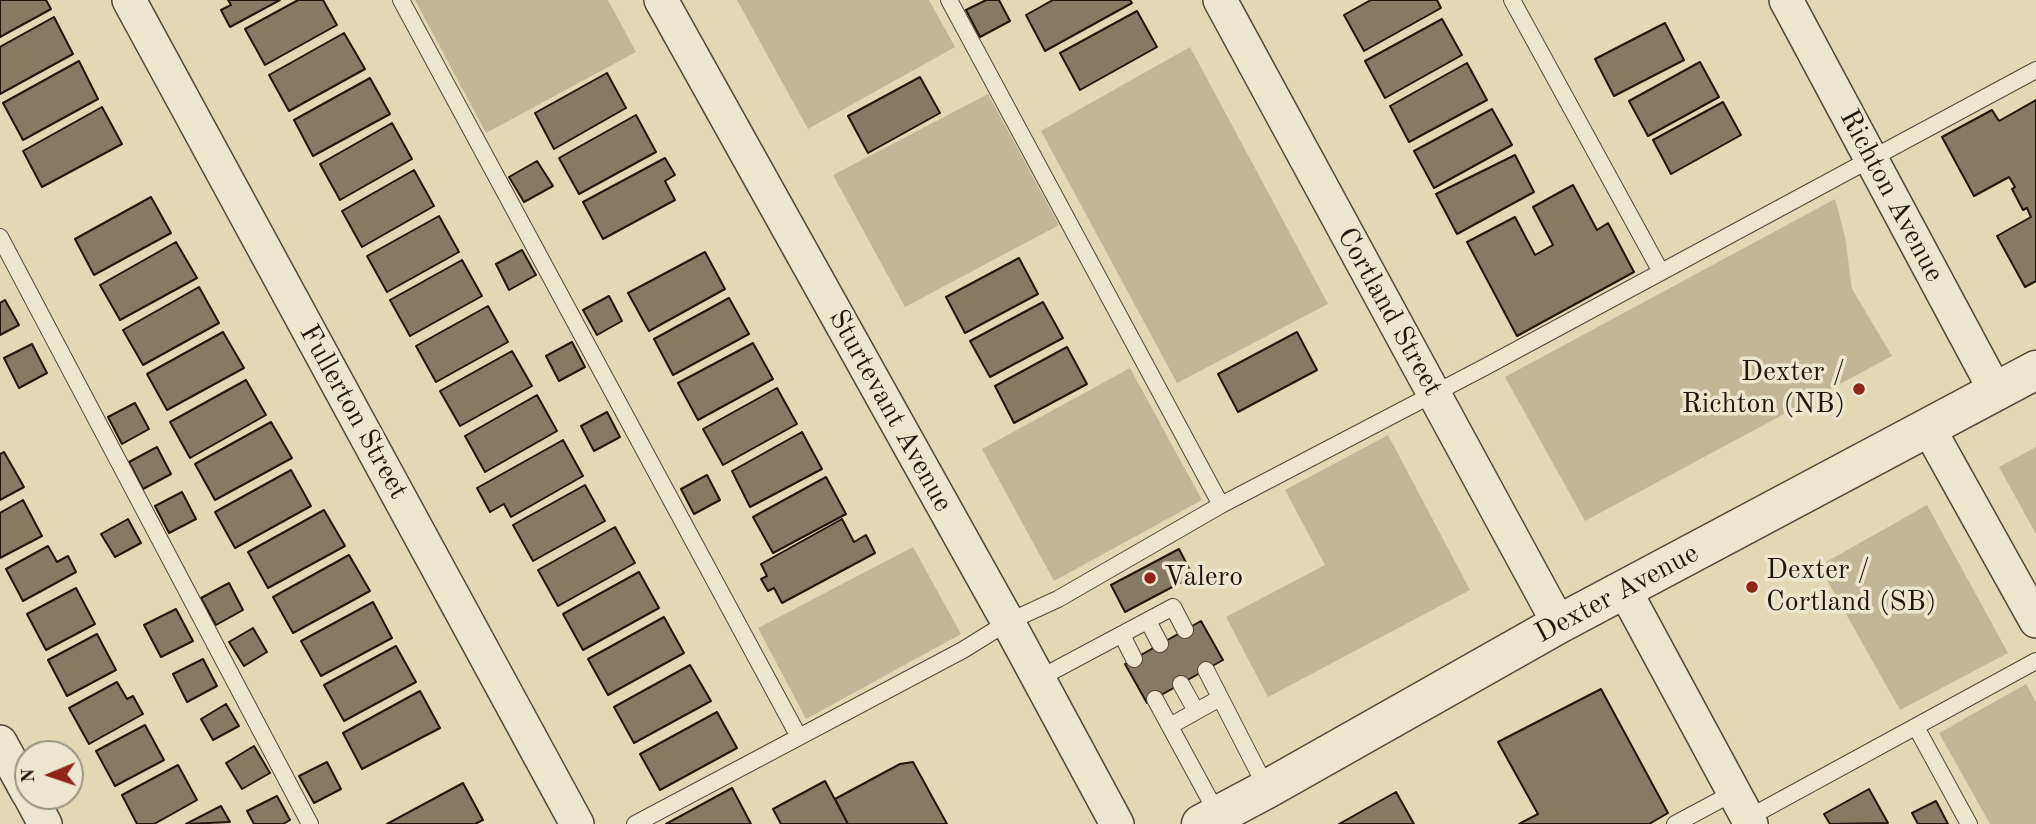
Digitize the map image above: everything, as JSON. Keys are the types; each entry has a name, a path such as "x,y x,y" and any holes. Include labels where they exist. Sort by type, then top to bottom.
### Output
{"street":[{"name":"Fullerton Street","path":"129,0 577,824"},
{"name":"Sturtevant Avenue","path":"661,0 1008,622 1117,824"},
{"name":"Cortland Street","path":"1220,0 1559,624"},
{"name":"Richton Avenue","path":"1786,0 1996,392"},
{"name":"Dexter Avenue","path":"1213,821 1559,624 2036,370"},
{"path":"1929,429 2036,621"},
{"path":"1624,589 1744,812"},
{"path":"0,742 14,767"}],"lane":[{"path":"401,0 799,737"},
{"path":"949,0 1221,505"},
{"path":"1512,0 1661,272"},
{"path":"635,824 963,650 1008,622 1058,599 1221,505 1434,394 2036,70"},
{"path":"0,237 310,824"},
{"path":"1038,679 1173,607 1185,630"},
{"path":"1148,621 1160,644"},
{"path":"1122,635 1133,659"},
{"path":"1675,824 1744,812 1916,727 2036,661"},
{"path":"1206,670 1267,789"},
{"path":"1181,684 1196,711"},
{"path":"1170,726 1220,698"},
{"path":"1155,699 1213,821"},
{"path":"1916,727 1969,824"}],"shaded area":[{"path":"415,0 608,0 636,52 486,133"},
{"path":"737,0 929,0 955,47 808,129"},
{"path":"1190,47 1328,304 1177,383 1041,131"},
{"path":"988,94 1059,225 905,307 833,175"},
{"path":"1835,199 1845,237 1852,289 1892,356 1585,521 1505,377"},
{"path":"1130,368 1202,500 1054,581 982,449"},
{"path":"1388,435 1470,590 1268,697 1226,617 1325,565 1285,490"},
{"path":"2036,447 2036,534 1999,467"},
{"path":"1927,505 2008,653 1900,710 1819,566"},
{"path":"913,547 961,634 806,719 758,628"},
{"path":"2026,684 2036,702 2036,824 1990,824 1939,733"}],"building":[{"path":"0,0 46,0 51,9 0,37"},
{"path":"228,0 280,0 230,27 221,10 231,5"},
{"path":"298,0 323,0 337,25 265,65 245,29"},
{"path":"986,0 999,0 1010,21 980,37 966,10"},
{"path":"1053,0 1130,0 1132,3 1045,51 1026,15"},
{"path":"1371,0 1437,0 1441,8 1364,51 1344,15"},
{"path":"1137,11 1157,47 1080,90 1060,53"},
{"path":"54,17 73,54 0,94 0,47"},
{"path":"1442,19 1462,55 1385,98 1365,61"},
{"path":"1665,23 1684,60 1614,96 1595,59"},
{"path":"344,33 365,69 289,111 269,75"},
{"path":"79,61 98,99 23,140 3,103"},
{"path":"1700,62 1719,97 1648,136 1629,101"},
{"path":"1467,63 1487,100 1409,142 1390,106"},
{"path":"607,73 626,108 554,149 535,113"},
{"path":"920,77 940,113 868,153 848,116"},
{"path":"370,78 390,114 313,156 294,120"},
{"path":"2036,100 2036,281 2025,287 1997,236 2031,217 2027,208 2023,210 2009,177 1974,196 1942,137 1992,110 1999,121"},
{"path":"1723,102 1741,135 1671,174 1653,140"},
{"path":"102,107 122,144 42,187 23,151"},
{"path":"1492,109 1512,145 1434,188 1414,151"},
{"path":"636,115 656,152 579,194 559,158"},
{"path":"392,123 412,159 340,200 320,164"},
{"path":"1515,155 1534,192 1457,234 1436,194"},
{"path":"665,158 675,175 665,181 675,200 603,239 583,202"},
{"path":"537,161 553,186 524,202 509,177"},
{"path":"414,170 434,206 362,247 342,211"},
{"path":"1573,185 1597,230 1608,223 1634,272 1517,336 1467,242 1515,217 1535,255 1553,245 1533,207"},
{"path":"151,197 171,233 94,275 75,239"},
{"path":"439,216 459,252 387,292 367,256"},
{"path":"176,242 197,278 120,320 100,285"},
{"path":"522,250 536,275 509,290 496,264"},
{"path":"705,252 725,289 649,331 628,293"},
{"path":"1019,258 1038,294 965,333 946,297"},
{"path":"462,260 482,296 410,336 390,300"},
{"path":"199,287 219,323 143,365 123,330"},
{"path":"609,296 622,321 597,335 583,310"},
{"path":"729,298 749,334 673,375 654,339"},
{"path":"5,300 19,325 0,335 0,303"},
{"path":"1043,302 1063,338 990,377 970,341"},
{"path":"488,306 508,342 436,382 416,346"},
{"path":"223,332 244,368 167,410 147,374"},
{"path":"1297,332 1317,370 1238,412 1218,374"},
{"path":"572,342 585,367 559,381 546,356"},
{"path":"753,343 773,379 698,420 678,383"},
{"path":"32,344 47,373 19,388 4,358"},
{"path":"1067,347 1087,384 1014,423 995,386"},
{"path":"512,351 532,386 460,426 440,391"},
{"path":"246,380 266,415 190,458 170,422"},
{"path":"777,388 797,424 723,465 703,429"},
{"path":"537,395 557,431 485,472 465,436"},
{"path":"135,403 149,429 122,444 108,417"},
{"path":"607,412 620,437 594,451 581,426"},
{"path":"271,422 292,458 215,500 195,464"},
{"path":"802,432 822,469 750,507 732,471"},
{"path":"563,440 583,476 511,517 504,504 490,512 477,488"},
{"path":"157,447 171,474 143,489 129,462"},
{"path":"4,452 24,487 0,500 0,454"},
{"path":"291,470 311,506 235,548 215,512"},
{"path":"707,475 720,500 694,514 681,489"},
{"path":"826,477 846,514 773,553 753,517"},
{"path":"585,485 605,521 533,561 513,525"},
{"path":"182,492 196,519 169,533 155,506"},
{"path":"23,500 42,536 0,558 0,513"},
{"path":"324,510 345,546 268,588 248,552"},
{"path":"128,519 141,543 115,557 101,534"},
{"path":"842,519 854,542 866,535 875,553 782,603 774,588 768,591 761,579 767,576 761,564"},
{"path":"615,527 635,563 558,606 538,570"},
{"path":"48,546 57,562 68,556 76,572 23,601 6,569"},
{"path":"1179,549 1193,576 1125,612 1111,585"},
{"path":"349,555 370,591 293,633 273,597"},
{"path":"639,572 659,608 583,650 563,614"},
{"path":"229,583 243,610 216,625 201,598"},
{"path":"76,588 95,624 46,650 27,614"},
{"path":"373,602 392,638 321,676 301,641"},
{"path":"176,609 193,641 161,657 144,625"},
{"path":"664,617 684,653 608,695 588,659"},
{"path":"1201,621 1223,660 1147,703 1125,664"},
{"path":"253,628 267,652 244,666 229,642"},
{"path":"97,634 116,670 67,696 48,660"},
{"path":"396,646 416,682 344,721 324,685"},
{"path":"203,659 217,686 187,702 173,674"},
{"path":"690,665 711,701 634,743 614,707"},
{"path":"117,682 127,699 133,696 143,714 89,744 69,708"},
{"path":"1601,689 1668,813 1649,824 1519,824 1538,814 1498,742"},
{"path":"420,691 440,728 362,769 343,733"},
{"path":"226,704 239,726 213,740 201,719"},
{"path":"717,712 737,748 660,790 640,754"},
{"path":"145,725 164,760 115,786 96,751"},
{"path":"254,746 270,773 242,789 226,763"},
{"path":"327,762 341,789 314,803 299,776"},
{"path":"913,762 947,824 848,824 835,799 900,764"},
{"path":"178,765 197,800 154,824 137,824 122,795"},
{"path":"825,781 848,824 781,824 773,809"},
{"path":"463,783 483,820 475,824 387,824"},
{"path":"732,788 751,824 666,824"},
{"path":"1869,789 1888,823 1830,824 1824,814"},
{"path":"1396,792 1414,824 1339,824"},
{"path":"277,796 290,820 283,824 254,824 247,811"},
{"path":"1936,801 1948,824 1918,824 1912,813"},
{"path":"221,806 230,822 186,824"}],"place":[{"name":"Dexter / Richton (NB)","path":"1859,389"},
{"name":"Valero","path":"1150,578"},
{"name":"Dexter / Cortland (SB)","path":"1752,587"}]}
